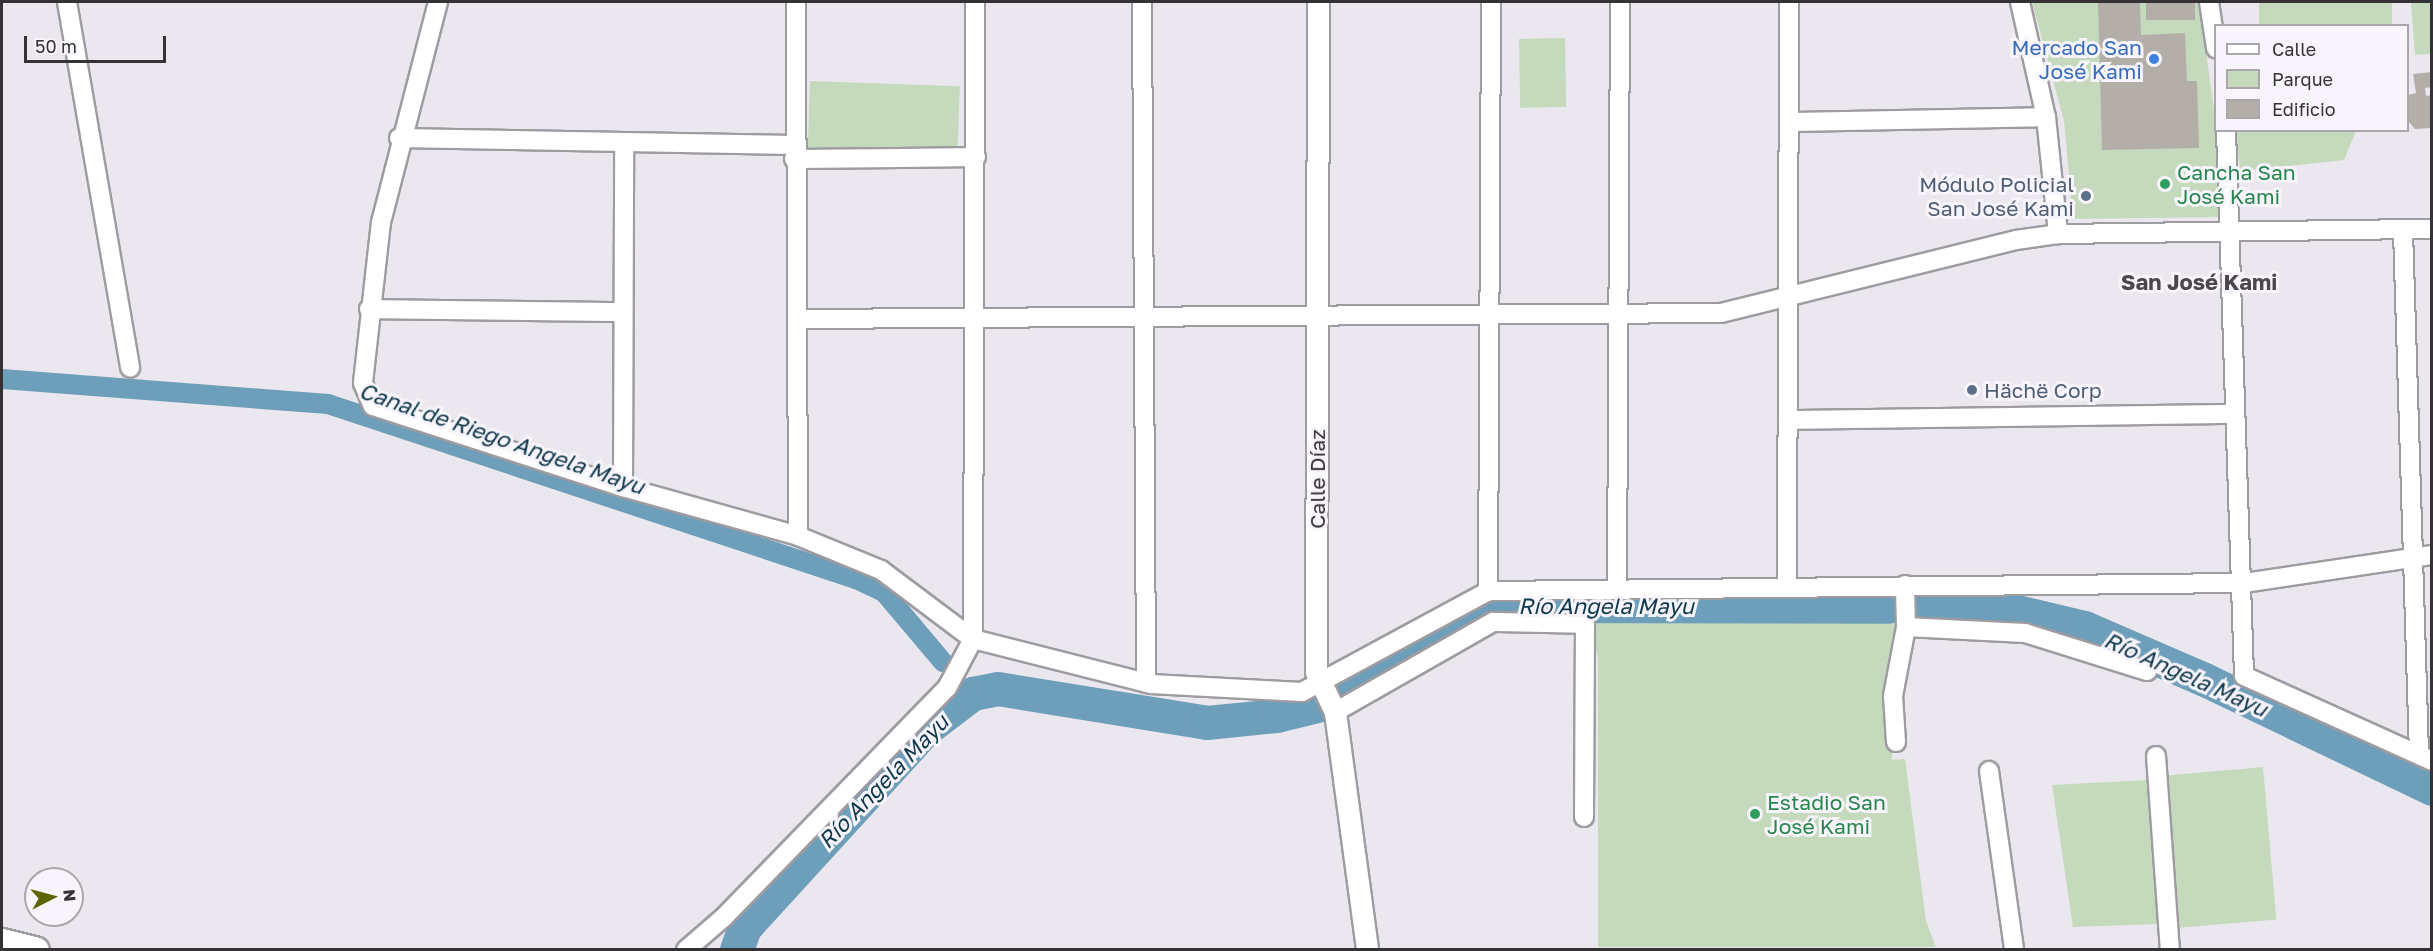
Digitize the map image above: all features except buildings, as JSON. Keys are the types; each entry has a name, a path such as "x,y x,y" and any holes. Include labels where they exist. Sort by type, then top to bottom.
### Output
{"main road":[{"path":"2,942 35,950"}],"street":[{"path":"67,2 130,368"},
{"path":"438,2 399,138 369,309 363,383 373,405 623,487 798,536 881,570 974,639 1146,683 1302,692 1324,684 1488,592 1905,585 2244,583 2423,557"},
{"path":"796,2 794,152 798,536"},
{"path":"686,950 723,918 947,688 974,639 975,2"},
{"path":"1142,2 1146,683"},
{"name":"Calle Díaz","path":"1318,2 1316,672 1324,684 1335,712 1367,950"},
{"path":"1488,592 1491,2"},
{"path":"1617,590 1620,2"},
{"path":"1787,587 1789,2"},
{"path":"2020,2 2046,117 2058,234"},
{"path":"2209,2 2214,35"},
{"path":"1789,122 2046,117"},
{"path":"2226,132 2232,234 2234,414 2244,583 2244,676 2425,758 2423,557 2403,230"},
{"path":"399,138 624,142 794,152 976,157"},
{"path":"623,487 624,142"},
{"path":"797,319 1489,317 1722,313 2016,240 2058,234 2232,234 2432,229"},
{"path":"369,309 623,312"},
{"path":"1788,420 2234,414"},
{"path":"1896,742 1893,696 1906,627 1905,585"},
{"path":"1335,712 1493,622 1585,624 1584,817"},
{"path":"1906,627 2025,633 2147,671"},
{"path":"2156,756 2169,950"},
{"path":"1989,771 2014,950"}],"green space":[{"path":"2032,2 2199,2 2214,110 2214,132 2217,132 2219,217 2073,219 2064,121"},
{"path":"2259,2 2392,2 2392,24 2259,24"},
{"path":"2411,2 2431,2 2431,54 2415,55"},
{"path":"1565,38 1566,107 1520,108 1519,39"},
{"path":"810,81 960,86 958,154 808,149"},
{"path":"2236,132 2356,132 2344,160 2240,171"},
{"name":"Estadio San José Kami","path":"1898,595 1899,626 1890,660 1892,760 1905,759 1926,921 1936,947 1598,947 1598,659 1589,620 1571,614 1569,596"},
{"path":"2263,767 2276,919 2180,928 2166,775"},
{"path":"2148,780 2158,924 2073,927 2052,785"}],"waterway":[{"name":"Canal de Riego Angela Mayu","path":"2,379 328,404 856,579 884,592 943,662"},
{"name":"Río Angela Mayu","path":"1345,691 1493,606 1888,607"},
{"name":"Río Angela Mayu","path":"1926,609 2004,609 2085,628 2205,680 2432,789"},
{"name":"Río Angela Mayu","path":"737,950 745,928 927,729 973,694 998,689 1207,723 1277,716 1318,706"}],"place":[{"name":"Mercado San José Kami","path":"2154,59"},
{"name":"Cancha San José Kami","path":"2165,184"},
{"name":"Módulo Policial San José Kami","path":"2086,196"},
{"name":"Hächë Corp","path":"1972,390"},
{"name":"Estadio San José Kami","path":"1755,814"}],"district":[{"name":"San José Kami","path":"2199,282"}]}
